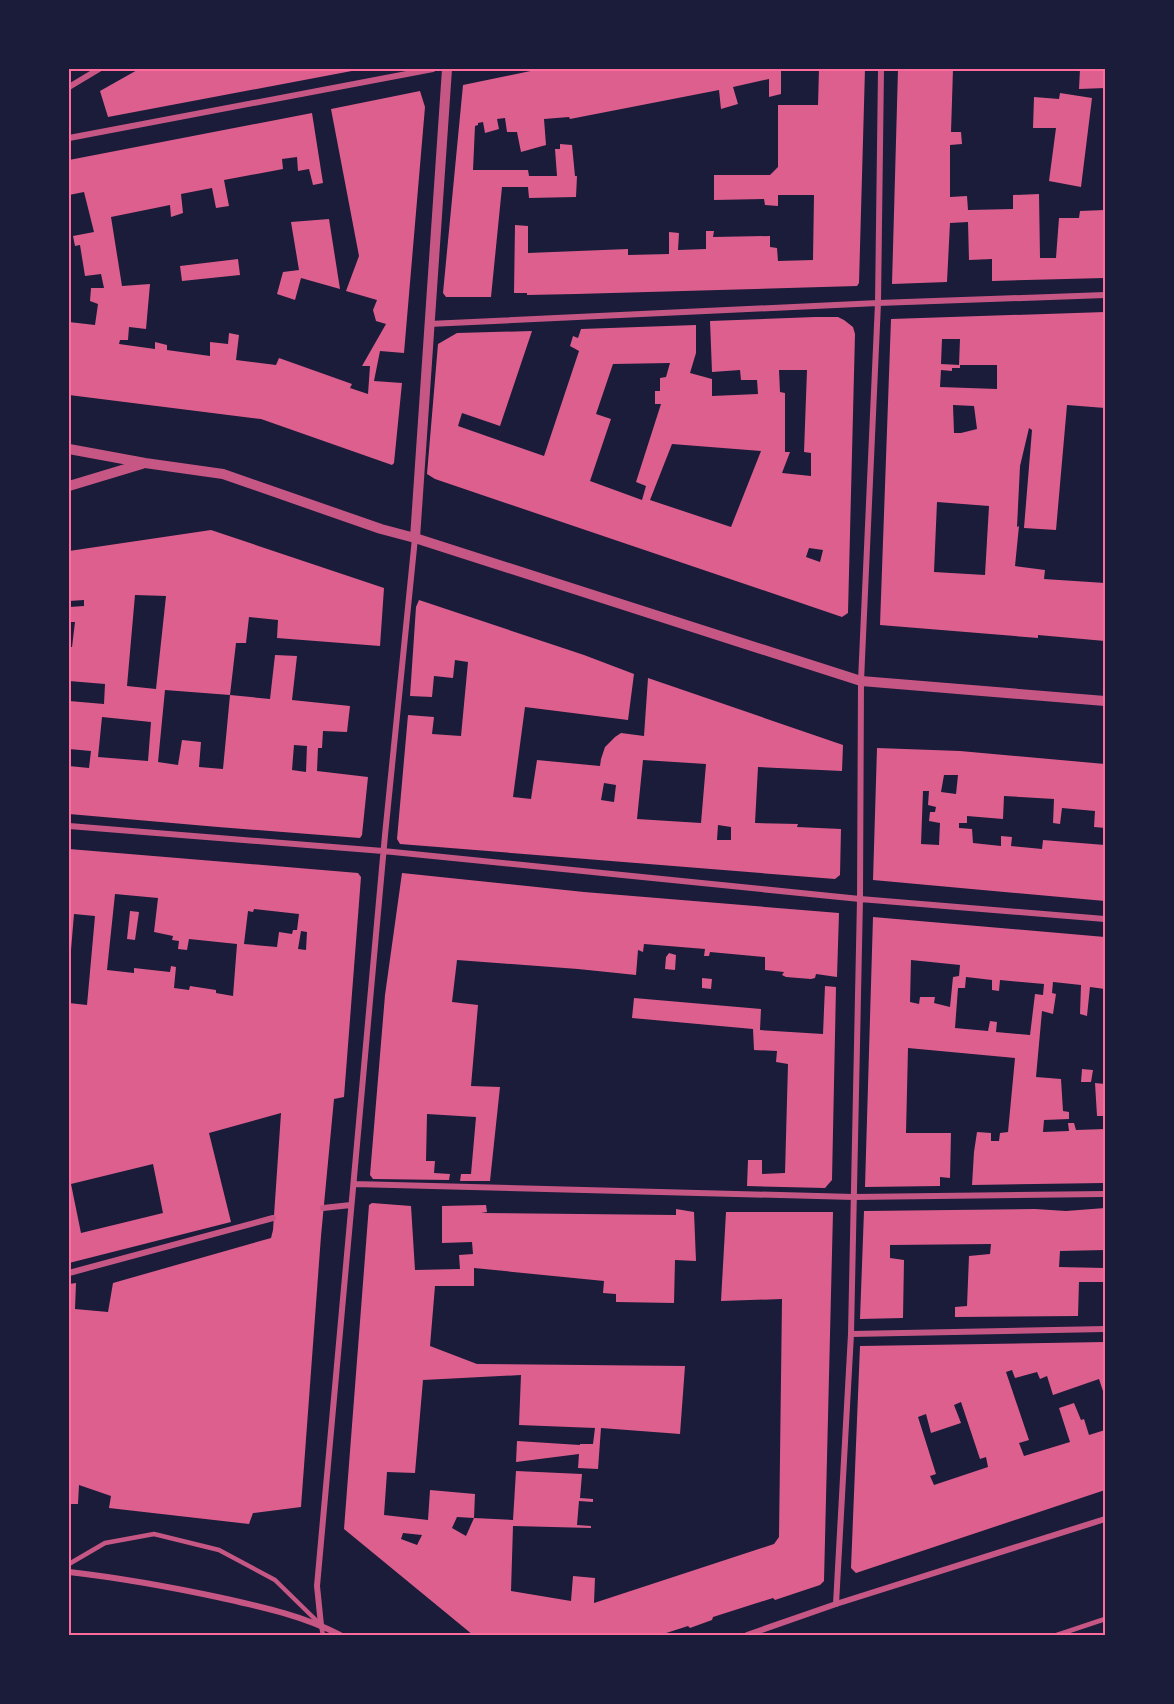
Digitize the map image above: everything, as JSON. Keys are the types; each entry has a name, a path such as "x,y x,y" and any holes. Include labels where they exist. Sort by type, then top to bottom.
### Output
{"street":[{"path":"69,87 99,69"},
{"path":"69,138 433,69"},
{"path":"321,1624 317,1586 383,851 414,538 447,69"},
{"path":"836,1604 851,1334 860,899 861,681 878,303 881,69"},
{"path":"429,324 1105,295"},
{"path":"69,449 223,474 381,529 861,681 1105,701"},
{"path":"69,486 145,463"},
{"path":"69,826 383,851 860,899 1105,919"},
{"path":"354,1184 854,1197 1105,1194"},
{"path":"323,1208 351,1205"},
{"path":"69,1273 273,1218"},
{"path":"851,1334 1105,1329"},
{"path":"747,1635 836,1604 1105,1519"},
{"path":"69,1572 122,1578 252,1605 321,1624 340,1635"},
{"path":"1057,1635 1105,1619"}],"lane":[{"path":"69,1564 105,1543 154,1534 219,1550 275,1580 321,1624 323,1635"}],"building":[{"path":"139,69 357,70 108,117 100,91"},
{"path":"540,69 781,69 781,94 769,97 769,79 733,87 738,104 721,109 719,90 570,119 569,117 544,119 546,145 521,152 517,132 507,132 505,118 497,119 499,129 485,133 483,122 478,123 475,126 473,170 528,170 529,176 557,176 555,149 560,149 560,144 572,145 575,176 577,176 576,197 529,198 528,187 502,187 491,297 446,297 443,293 463,85"},
{"path":"819,69 865,69 859,283 857,286 527,295 527,293 514,293 515,225 528,226 528,253 628,249 628,255 669,254 669,232 679,233 678,250 706,249 706,231 714,231 713,237 770,236 770,247 777,248 778,261 813,260 814,195 778,195 778,206 765,205 764,199 714,200 714,175 770,175 778,167 778,105 818,105"},
{"path":"898,69 953,69 951,132 961,132 962,144 950,145 950,197 967,196 968,210 1013,209 1013,195 1039,194 1040,258 1056,258 1059,218 1079,218 1080,211 1105,210 1105,278 992,281 992,259 969,260 968,222 950,223 947,282 892,284"},
{"path":"1080,69 1105,69 1105,88 1079,89"},
{"path":"420,91 425,107 404,353 380,351 374,381 402,383 392,465 261,419 69,395 69,322 95,325 98,304 90,301 91,288 104,288 101,274 85,276 80,245 75,246 73,236 94,232 84,192 69,195 69,160 312,113 323,183 313,185 309,169 298,171 297,157 282,159 283,169 224,180 229,206 216,208 212,188 181,194 183,213 171,217 170,205 111,217 122,286 150,284 146,329 129,327 128,340 120,340 119,344 155,349 155,342 167,345 167,350 210,356 210,342 228,344 229,333 239,335 236,360 276,365 279,358 352,384 350,388 368,394 370,366 362,366 386,324 376,321 373,310 377,300 346,291 359,256 331,109"},
{"path":"1060,93 1092,98 1081,187 1049,181 1056,128 1033,128 1034,97 1059,99"},
{"path":"329,219 340,289 301,278 295,300 277,294 283,272 299,270 291,222"},
{"path":"238,259 240,275 182,281 180,266"},
{"path":"1105,312 1105,408 1067,405 1056,530 1024,528 1032,430 1029,428 1020,466 1017,527 1019,526 1015,566 1045,570 1044,579 1105,583 1105,641 880,625 891,319","holes":["942,339 960,339 959,365 941,364","960,365 997,365 997,389 940,387 941,370 952,371 952,368 960,368","953,405 974,406 977,429 954,433","937,502 989,506 985,575 934,572"]},
{"path":"838,317 853,327 855,334 848,613 842,617 435,479 427,474 438,344 457,333 532,331 500,426 462,413 458,426 544,456 579,351 570,346 573,336 578,338 581,329 696,325 696,353 690,373 712,379 712,396 758,394 757,380 741,380 740,370 712,372 710,321","holes":["670,363 666,377 660,378 660,391 655,391 655,404 661,404 636,482 646,486 642,500 590,481 611,419 596,414 613,364","779,370 807,370 804,452 811,453 811,476 782,473 790,452 785,452 785,393 780,392","672,444 761,451 731,527 650,500","809,548 823,550 820,562 806,557"]},
{"path":"211,530 384,588 380,646 277,638 278,620 249,617 246,643 236,643 230,695 270,699 275,655 297,656 292,700 350,706 347,732 323,731 322,748 318,748 317,771 368,777 360,838 69,814 69,766 89,768 91,751 69,749 69,701 104,704 105,684 69,681 69,647 72,647 75,622 69,622 69,607 84,606 84,600 69,601 69,551","holes":["135,595 166,596 156,689 127,686","165,690 230,695 223,769 199,767 201,742 182,740 178,765 158,762","102,717 151,722 148,761 98,757","294,745 307,746 306,772 292,770"]},
{"path":"419,600 634,674 628,720 525,707 513,797 531,799 537,760 600,766 605,747 615,737 621,733 644,736 648,678 843,745 842,771 758,767 755,823 798,824 797,827 841,829 840,875 835,879 400,844 397,839 408,715 434,717 432,734 461,736 468,662 455,660 453,678 434,676 432,697 410,696 416,607","holes":["643,760 706,764 701,823 637,819","604,783 616,785 614,802 601,800","718,825 731,827 731,840 717,840"]},
{"path":"877,748 960,751 1105,764 1105,828 1094,827 1095,811 1062,808 1060,824 1053,823 1054,799 1004,796 1003,819 967,816 967,823 959,823 959,828 972,829 973,843 1001,846 1001,836 1012,837 1011,846 1042,849 1043,840 1105,845 1105,901 873,880","holes":["944,775 958,775 956,794 941,792","923,791 929,791 928,805 936,807 935,812 930,812 929,821 940,823 939,845 921,844"]},
{"path":"69,849 358,873 361,877 344,1097 334,1099 321,1236 301,1507 253,1513 249,1524 109,1508 111,1496 79,1485 78,1504 69,1504 69,1284 76,1283 75,1309 108,1312 113,1283 271,1238 281,1113 209,1133 231,1222 69,1263 69,1003 87,1005 95,916 74,914 71,950 69,950","holes":["115,894 158,898 154,932 173,936 172,940 179,941 178,949 187,950 189,939 237,944 233,996 216,993 216,990 190,986 189,990 174,988 176,967 171,966 170,972 134,968 134,973 107,970","254,909 299,914 297,930 293,930 292,934 279,932 277,947 244,944 248,911 253,912","301,931 307,932 306,950 298,949","153,1164 163,1213 81,1233 71,1184"]},
{"path":"402,873 584,892 839,913 837,977 816,974 815,978 811,979 786,977 782,975 784,972 765,970 765,957 710,952 709,956 704,956 705,949 644,944 643,952 638,950 636,975 457,960 452,1002 478,1005 471,1086 500,1087 490,1181 460,1181 461,1174 471,1174 476,1117 427,1114 426,1161 435,1161 434,1173 450,1174 449,1180 373,1179 370,1175 385,995"},
{"path":"130,911 139,912 135,940 127,939"},
{"path":"873,917 1105,937 1105,989 1090,987 1087,1016 1080,1014 1081,985 1053,982 1052,993 1056,994 1053,1014 1042,1011 1036,1077 1061,1079 1063,1111 1069,1112 1069,1119 1044,1120 1043,1132 1069,1131 1068,1123 1074,1123 1076,1130 1105,1129 1105,1183 972,1185 977,1132 991,1133 991,1141 999,1141 1000,1133 1008,1132 1015,1058 908,1048 906,1133 951,1133 950,1178 940,1177 940,1186 865,1187","holes":["911,960 960,965 959,976 953,977 950,1007 934,1003 935,997 920,997 919,1004 910,1002","966,977 992,980 992,990 999,991 1000,980 1044,984 1043,995 1035,994 1030,1035 996,1032 997,1022 990,1021 988,1031 955,1028 958,988 965,988"]},
{"path":"669,953 676,955 675,970 665,969 666,957"},
{"path":"702,978 712,979 711,989 702,988"},
{"path":"825,986 836,987 832,1180 825,1188 747,1186 748,1160 762,1160 762,1174 785,1173 788,1064 776,1062 777,1051 754,1050 753,1029 632,1018 634,998 761,1009 760,1030 823,1034"},
{"path":"1082,1069 1093,1070 1091,1082 1081,1082"},
{"path":"1095,1083 1105,1084 1105,1116 1097,1116"},
{"path":"372,1203 411,1206 415,1270 460,1269 459,1255 473,1254 472,1242 442,1243 442,1206 486,1205 487,1212 481,1213 676,1215 676,1209 694,1212 696,1261 675,1260 674,1303 616,1302 616,1294 603,1293 604,1281 474,1268 474,1286 435,1286 430,1346 477,1364 685,1366 680,1434 601,1428 598,1469 578,1468 579,1454 516,1462 517,1441 593,1444 595,1428 519,1425 521,1375 423,1380 415,1473 387,1472 384,1515 428,1520 430,1490 475,1494 474,1518 513,1520 516,1471 582,1474 580,1498 593,1499 593,1502 579,1501 577,1525 591,1526 591,1528 513,1526 511,1591 571,1601 573,1576 595,1578 594,1603 774,1544 779,1537 782,1299 721,1301 726,1212 833,1212 824,1581 820,1585 775,1600 773,1598 713,1617 712,1620 690,1628 688,1626 660,1635 473,1635 344,1529 369,1205","holes":["457,1517 474,1518 466,1536 452,1528","403,1533 422,1535 417,1545 401,1539"]},
{"path":"1105,1208 1105,1250 1060,1251 1059,1267 1105,1268 1105,1282 1079,1282 1078,1316 955,1317 955,1307 967,1306 969,1256 990,1254 991,1244 890,1245 890,1258 904,1260 903,1318 860,1319 864,1211 1035,1209 1066,1211"},
{"path":"1105,1342 1105,1397 1099,1379 1053,1395 1047,1376 1040,1379 1037,1372 1015,1378 1012,1370 1006,1372 1029,1440 1019,1443 1024,1456 1070,1442 1059,1408 1074,1403 1081,1420 1084,1419 1089,1435 1105,1430 1105,1490 856,1573 851,1568 860,1346","holes":["961,1402 980,1459 986,1457 988,1467 934,1485 930,1476 936,1474 918,1417 926,1414 931,1433 961,1423 954,1405"]}]}
